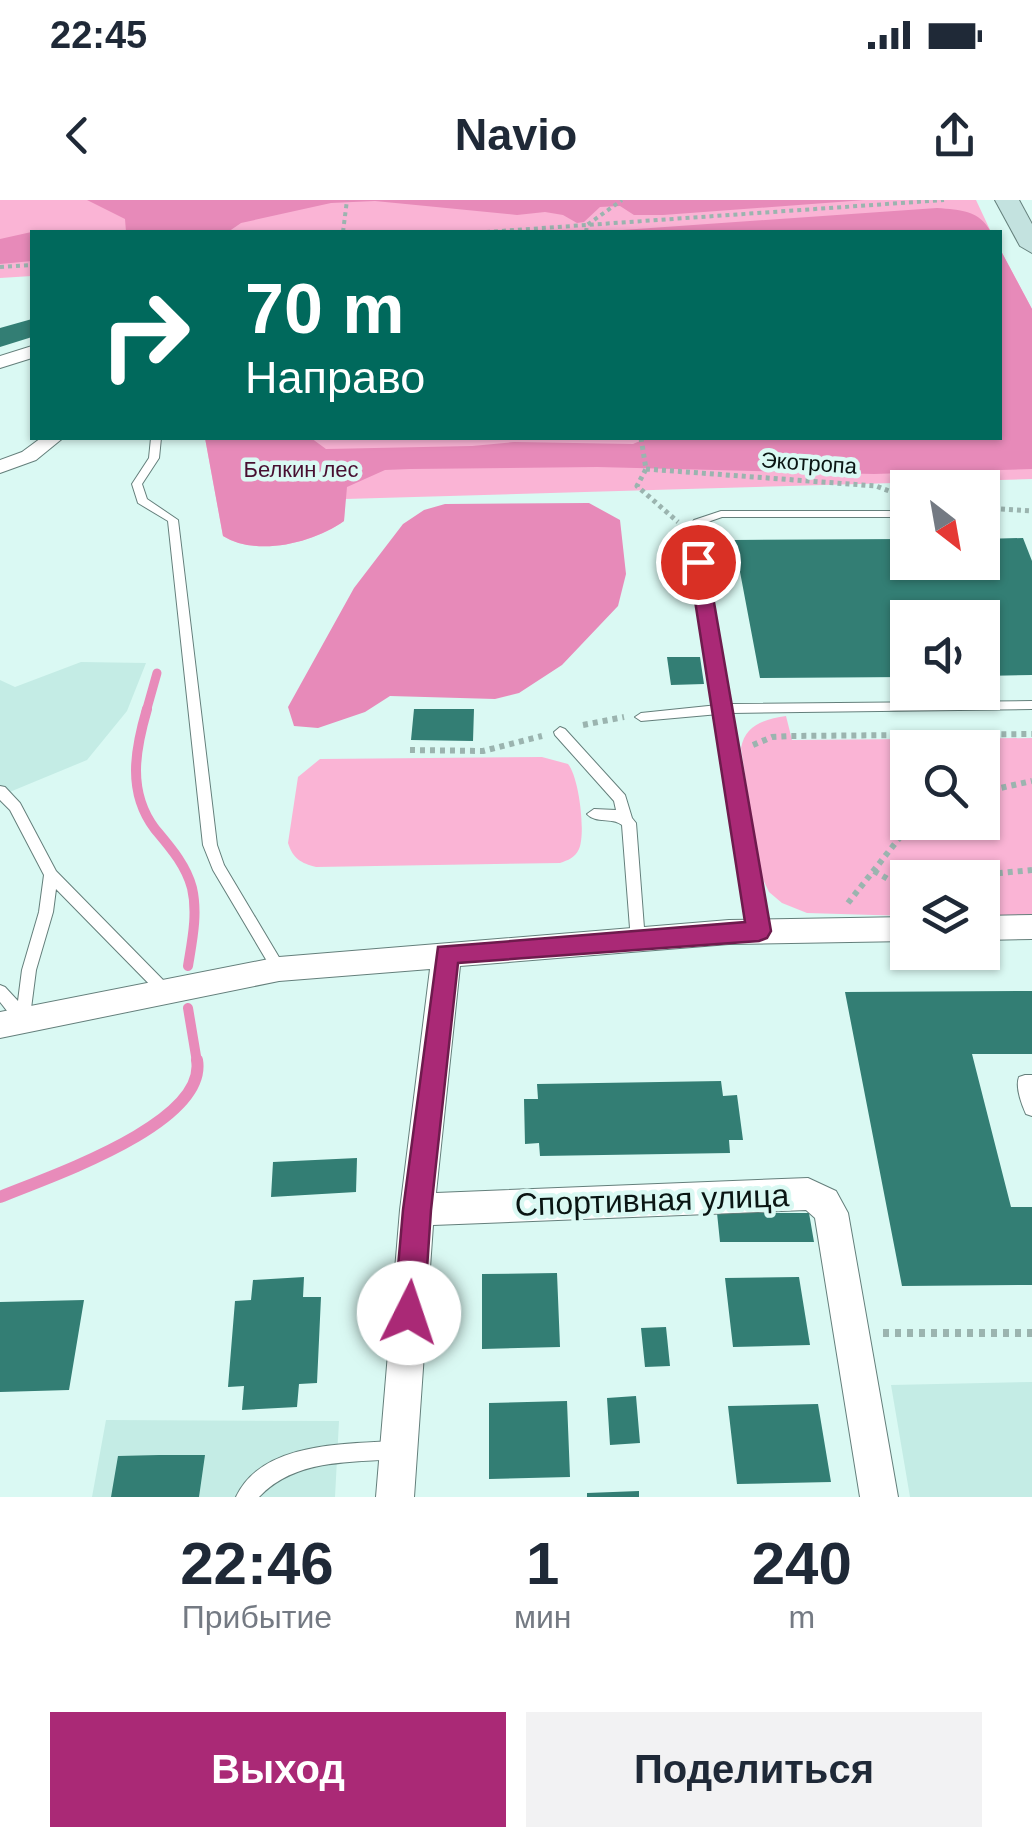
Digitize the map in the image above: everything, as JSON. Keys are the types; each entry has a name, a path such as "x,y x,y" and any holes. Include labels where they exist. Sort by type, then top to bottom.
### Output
{"main road":[{"path":"1019,214 1032,246"}],"street":[{"path":"0,466 29,456 50,440"},
{"path":"1000,928 1032,927"},
{"path":"12,1022 279,968 759,931 890,930"},
{"path":"395,1497 417,1210 447,954"},
{"name":"Спортивная улица","path":"417,1210 808,1194 824,1202 832,1214 879,1497"}],"lane":[{"path":"156,440 154,458 138,484 142,501 173,520 210,846 279,968"},
{"path":"759,931 725,709 692,530 698,522 721,514 890,514"},
{"path":"641,717 725,709 1032,704"},
{"path":"560,732 620,800 629,823 638,941"},
{"path":"0,791 15,806 51,876 164,990"},
{"path":"594,814 625,818"},
{"path":"12,1022 46,912 51,876"},
{"path":"0,991 12,1022"},
{"path":"1032,1082 1025,1082 1032,1110"},
{"path":"246,1497 266,1473 298,1458 399,1450"}],"path":[{"path":"343,230 347,200"},
{"path":"586,225 622,200"},
{"path":"515,230 944,200"},
{"path":"586,225 586,230"},
{"path":"0,267 30,264"},
{"path":"641,440 646,469 637,486 666,514 692,530"},
{"name":"Экотропа","path":"646,469 876,486 890,491"},
{"path":"1008,507 1032,511"},
{"path":"410,750 483,751 607,718 641,717"},
{"path":"746,756 755,744 772,738 1032,734"},
{"path":"1000,788 1032,781"},
{"path":"836,931 838,915 898,840"},
{"path":"1000,873 1032,870"},
{"path":"874,871 890,880"},
{"path":"852,1333 1032,1333"}],"shaded area":[{"path":"81,662 146,663 127,711 87,760 0,796 0,680 15,687"},
{"path":"1032,1382 1032,1497 910,1497 891,1385"},
{"path":"106,1420 339,1421 335,1497 92,1497"}],"green space":[{"path":"0,200 976,200 990,230 30,230 30,276 0,278"},
{"path":"87,200 865,200 663,215 634,215 620,206 600,207 584,222 577,223 563,215 545,212 517,215 375,201 331,203 241,223 231,230 126,230 125,219"},
{"path":"937,208 975,215 990,230 623,230"},
{"path":"30,232 30,261 0,264 0,239"},
{"name":"Белкин лес","path":"1002,253 1032,309 1032,479 1000,480 1000,470 890,470 890,483 345,499 344,521 317,536 285,545 252,546 223,536 205,440 1002,440"},
{"name":"Белкин лес","path":"1002,253 1032,309 1032,469 890,470 890,473 874,474 597,467 385,470 347,487 344,521 331,529 285,545 252,546 223,536 205,440 314,440 326,449 514,442 1002,440"},
{"path":"589,503 620,520 626,574 618,606 562,665 519,693 495,699 390,696 365,712 318,728 294,726 288,707 354,588 403,524 424,510 445,504"},
{"path":"786,716 792,740 890,739 890,840 1000,840 1000,738 1032,738 1032,915 1000,915 1000,860 890,860 890,915 807,913 782,903 769,892 760,873 741,748 751,729"},
{"path":"542,757 568,764 578,792 579,849 560,863 316,867 298,859 288,843 298,777 320,759"}],"building":[{"path":"30,320 30,338 0,347 0,328"},
{"path":"1023,538 1032,561 1032,675 1000,676 1000,600 890,600 890,677 760,678 734,540 890,539 890,580 1000,580 1000,539"},
{"path":"667,657 700,657 704,684 671,685"},
{"path":"414,709 474,709 473,741 411,740"},
{"path":"1032,991 1032,1054 972,1054 1011,1207 1032,1207 1032,1285 902,1286 845,992"},
{"path":"721,1081 723,1096 737,1095 743,1140 729,1140 730,1153 540,1156 539,1143 525,1144 524,1099 538,1099 537,1084"},
{"path":"357,1158 356,1192 271,1197 273,1162"},
{"path":"717,1213 809,1213 814,1242 720,1242"},
{"path":"557,1273 560,1347 482,1349 482,1274"},
{"path":"304,1277 303,1297 321,1297 317,1383 299,1384 297,1407 242,1410 244,1386 228,1387 235,1301 251,1300 253,1280"},
{"path":"799,1277 810,1345 733,1347 725,1278"},
{"path":"84,1300 69,1390 0,1392 0,1302"},
{"path":"666,1327 670,1366 645,1367 641,1328"},
{"path":"636,1396 640,1443 610,1445 607,1398"},
{"path":"567,1401 570,1477 489,1479 489,1403"},
{"path":"818,1404 831,1482 737,1484 728,1406"},
{"path":"205,1455 199,1497 111,1497 118,1456"},
{"path":"639,1491 639,1497 587,1497 587,1493"}],"waterway":[{"path":"146,712 157,673"},
{"path":"147,709 137,755 137,786 146,815 182,864 192,888 194,918 188,966"},
{"path":"188,1008 197,1061"},
{"path":"0,1197 86,1162 152,1126 178,1106 194,1083 197,1061"}],"route":[{"path":"409,1313 447,954 759,931 698,562"}]}
